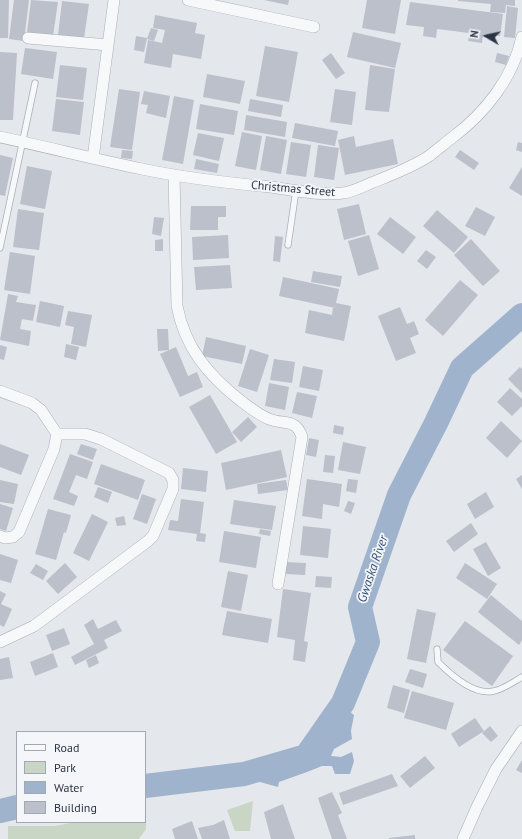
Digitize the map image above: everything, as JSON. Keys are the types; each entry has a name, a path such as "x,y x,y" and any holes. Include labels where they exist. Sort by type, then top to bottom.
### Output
{"street":[{"path":"93,158 114,0"},
{"path":"188,0 314,27"},
{"path":"28,38 108,45"},
{"name":"Christmas Street","path":"0,137 174,175 330,194 344,193 393,174 429,156 459,132 479,114 495,94 510,71 522,38"},
{"path":"174,175 177,306 180,323 188,340 202,364 227,389 250,407 269,419 293,424 299,428 302,437 278,584"},
{"path":"0,391 32,403 41,410 57,434 54,449 20,532 13,537 5,538 0,536"},
{"path":"0,642 34,626 148,541 153,536 173,489 173,480 169,473 101,439 85,434 57,434"},
{"path":"463,839 496,770 522,731"}],"lane":[{"path":"0,248 35,83"},
{"path":"288,245 296,190"},
{"path":"437,649 438,662 474,690 481,692 495,691 522,677"}],"green space":[{"path":"253,801 250,831 235,831 227,810"},
{"path":"70,823 146,823 146,829 139,839 8,839 8,826 55,826"}],"water":[{"path":"343,707 354,715 351,731 352,739 334,749 331,756 341,757 352,752 354,761 350,774 335,774 332,766 322,766 279,782 278,787 260,782 256,774 310,758"}],"building":[{"path":"0,0 9,0 8,38 0,38"},
{"path":"14,0 29,0 24,41 9,39"},
{"path":"31,0 58,2 53,36 27,33"},
{"path":"264,0 289,0 288,5"},
{"path":"367,0 401,0 395,34 362,28"},
{"path":"458,0 515,0 515,6 506,5 505,13 490,12 491,4"},
{"path":"62,1 89,4 84,38 58,35"},
{"path":"410,2 503,14 500,36 483,34 482,43 468,41 469,33 437,29 436,38 423,36 424,27 406,25"},
{"path":"507,6 518,8 515,38 504,37"},
{"path":"155,15 197,23 195,33 205,35 201,59 173,54 171,68 144,63 148,40 162,43 165,30 153,28"},
{"path":"151,28 158,30 154,41 147,39"},
{"path":"353,32 401,43 395,68 347,57"},
{"path":"136,36 147,38 144,52 134,50"},
{"path":"265,46 298,52 289,102 256,96"},
{"path":"25,48 57,52 53,79 21,74"},
{"path":"0,52 17,53 13,120 0,120"},
{"path":"331,53 345,73 336,79 322,60"},
{"path":"497,53 509,56 506,65 495,62"},
{"path":"60,65 87,68 83,100 56,97"},
{"path":"370,65 395,69 389,112 365,110"},
{"path":"207,74 245,81 240,104 203,97"},
{"path":"119,89 140,92 132,150 110,147"},
{"path":"335,89 356,92 352,125 330,122"},
{"path":"144,91 170,96 166,118 146,113 148,105 141,104"},
{"path":"174,96 194,100 183,164 162,160"},
{"path":"56,99 84,102 80,135 52,131"},
{"path":"250,99 283,105 281,117 248,111"},
{"path":"200,104 238,111 234,135 196,129"},
{"path":"246,115 287,122 285,137 244,130"},
{"path":"295,123 338,131 335,146 292,138"},
{"path":"242,132 262,136 256,170 235,166"},
{"path":"198,133 224,138 219,161 193,155"},
{"path":"266,136 287,140 281,174 260,170"},
{"path":"354,136 356,147 393,139 398,164 345,175 338,140"},
{"path":"291,142 311,145 306,177 286,174"},
{"path":"518,142 522,143 522,152 516,150"},
{"path":"318,145 339,148 334,180 314,177"},
{"path":"122,150 133,151 132,159 121,158"},
{"path":"460,150 479,163 474,170 455,157"},
{"path":"0,155 13,158 5,196 0,195"},
{"path":"196,159 219,164 217,173 194,169"},
{"path":"27,166 52,171 45,209 20,204"},
{"path":"522,167 522,196 509,188"},
{"path":"359,204 366,234 344,240 337,209"},
{"path":"191,206 226,206 226,217 218,217 218,230 190,230"},
{"path":"476,207 495,217 485,236 465,226"},
{"path":"18,209 44,213 39,250 13,247"},
{"path":"437,210 468,237 454,253 423,226"},
{"path":"154,217 164,218 161,236 152,234"},
{"path":"390,217 416,237 403,254 377,234"},
{"path":"228,235 229,258 193,260 192,237"},
{"path":"369,235 379,269 358,276 348,241"},
{"path":"275,236 283,237 280,262 273,261"},
{"path":"163,239 163,251 155,251 155,240"},
{"path":"471,239 500,271 483,286 454,255"},
{"path":"426,250 436,257 427,269 417,261"},
{"path":"10,252 35,256 30,294 4,290"},
{"path":"230,265 232,288 196,290 194,267"},
{"path":"313,271 342,276 340,287 311,282"},
{"path":"283,277 339,289 336,303 351,306 344,341 305,333 309,310 332,315 333,308 335,308 279,296"},
{"path":"460,280 478,295 443,336 425,320"},
{"path":"8,294 18,296 16,302 36,305 33,321 22,319 20,329 31,331 29,346 0,340"},
{"path":"40,301 64,306 60,327 36,322"},
{"path":"400,307 407,324 414,321 419,334 410,338 416,353 396,361 378,316"},
{"path":"68,311 92,315 86,347 71,344 74,327 65,325"},
{"path":"157,329 168,329 169,350 158,351"},
{"path":"206,337 246,346 242,364 202,356"},
{"path":"66,344 79,347 76,360 64,357"},
{"path":"0,345 7,347 4,360 0,359"},
{"path":"176,347 188,376 197,372 203,387 180,397 160,354"},
{"path":"250,349 269,355 257,392 238,386"},
{"path":"274,359 295,362 292,383 270,380"},
{"path":"303,366 323,370 319,391 299,387"},
{"path":"520,367 522,369 522,393 508,379"},
{"path":"269,383 289,387 285,410 265,406"},
{"path":"510,388 522,399 522,406 512,416 497,402"},
{"path":"297,392 317,396 312,418 292,413"},
{"path":"210,395 237,442 216,454 189,407"},
{"path":"248,417 257,427 241,442 232,432"},
{"path":"501,421 522,441 507,458 486,438"},
{"path":"334,425 344,427 343,435 333,433"},
{"path":"309,438 319,440 316,457 306,455"},
{"path":"343,442 366,447 360,474 338,470"},
{"path":"0,444 29,455 21,475 0,467"},
{"path":"81,444 97,449 93,460 77,454"},
{"path":"281,450 287,477 226,490 221,463"},
{"path":"70,454 93,462 87,479 76,475 69,492 78,496 74,506 53,499"},
{"path":"325,455 335,456 333,473 323,472"},
{"path":"101,464 145,480 138,500 94,484"},
{"path":"183,468 208,471 206,492 181,489"},
{"path":"522,475 522,489 516,479"},
{"path":"307,479 342,484 339,507 323,504 322,519 302,516"},
{"path":"348,479 358,480 356,493 346,491"},
{"path":"0,480 18,484 14,504 0,502"},
{"path":"286,480 288,490 258,494 257,484"},
{"path":"98,487 112,492 108,503 94,497"},
{"path":"486,492 494,507 475,519 467,504"},
{"path":"142,494 156,499 147,524 133,519"},
{"path":"181,499 204,502 200,533 206,534 205,542 196,541 197,534 168,530 170,520 178,521"},
{"path":"234,500 276,506 272,530 230,524"},
{"path":"348,501 355,503 351,514 344,511"},
{"path":"0,504 13,508 6,531 0,529"},
{"path":"48,509 71,515 66,533 64,532 56,560 35,554"},
{"path":"92,514 108,522 89,561 73,553"},
{"path":"124,516 126,525 117,526 115,518"},
{"path":"471,523 478,534 454,552 446,541"},
{"path":"303,526 331,529 328,558 300,555"},
{"path":"260,529 271,531 270,536 259,534"},
{"path":"224,531 261,537 256,568 219,562"},
{"path":"486,542 501,568 488,576 473,549"},
{"path":"0,554 18,560 11,583 0,580"},
{"path":"285,562 306,563 305,575 285,574"},
{"path":"65,563 77,577 58,594 46,581"},
{"path":"465,563 497,584 487,599 456,578"},
{"path":"36,564 48,571 43,580 30,573"},
{"path":"228,571 248,575 241,611 221,607"},
{"path":"316,576 332,577 331,588 315,587"},
{"path":"283,589 311,593 304,641 308,642 305,662 293,660 295,640 277,637"},
{"path":"0,591 6,594 1,604 12,609 4,627 0,625"},
{"path":"491,595 522,621 522,640 519,645 478,612"},
{"path":"417,609 436,613 426,663 407,659"},
{"path":"227,611 272,619 268,643 222,635"},
{"path":"93,619 98,629 116,620 122,631 104,640 108,648 75,665 71,657 94,644 84,625"},
{"path":"465,621 513,656 492,686 443,650"},
{"path":"64,628 70,644 52,651 46,635"},
{"path":"53,653 58,667 35,676 30,662"},
{"path":"96,655 99,663 89,668 86,660"},
{"path":"9,657 13,678 0,680 0,659"},
{"path":"410,669 427,674 423,688 405,682"},
{"path":"393,685 410,690 404,713 387,708"},
{"path":"412,691 454,703 446,730 404,718"},
{"path":"475,718 484,731 459,747 451,734"},
{"path":"490,726 498,736 491,742 482,733"},
{"path":"425,756 435,768 410,788 400,776"},
{"path":"522,760 522,773 516,770"},
{"path":"392,774 398,786 343,805 339,793"},
{"path":"332,792 342,813 338,815 347,839 332,839 318,798"},
{"path":"283,804 295,839 271,839 264,812"},
{"path":"224,820 230,839 202,839 198,828 213,825"},
{"path":"192,821 198,839 175,839 172,829"},
{"path":"415,835 415,839 389,839 389,838"}],"waterway":[{"name":"Gwaska River","path":"146,786 244,774 306,756 343,703 368,642 360,607 399,495 462,368 522,315"},
{"name":"Gwaska River","path":"0,811 16,807"}]}
